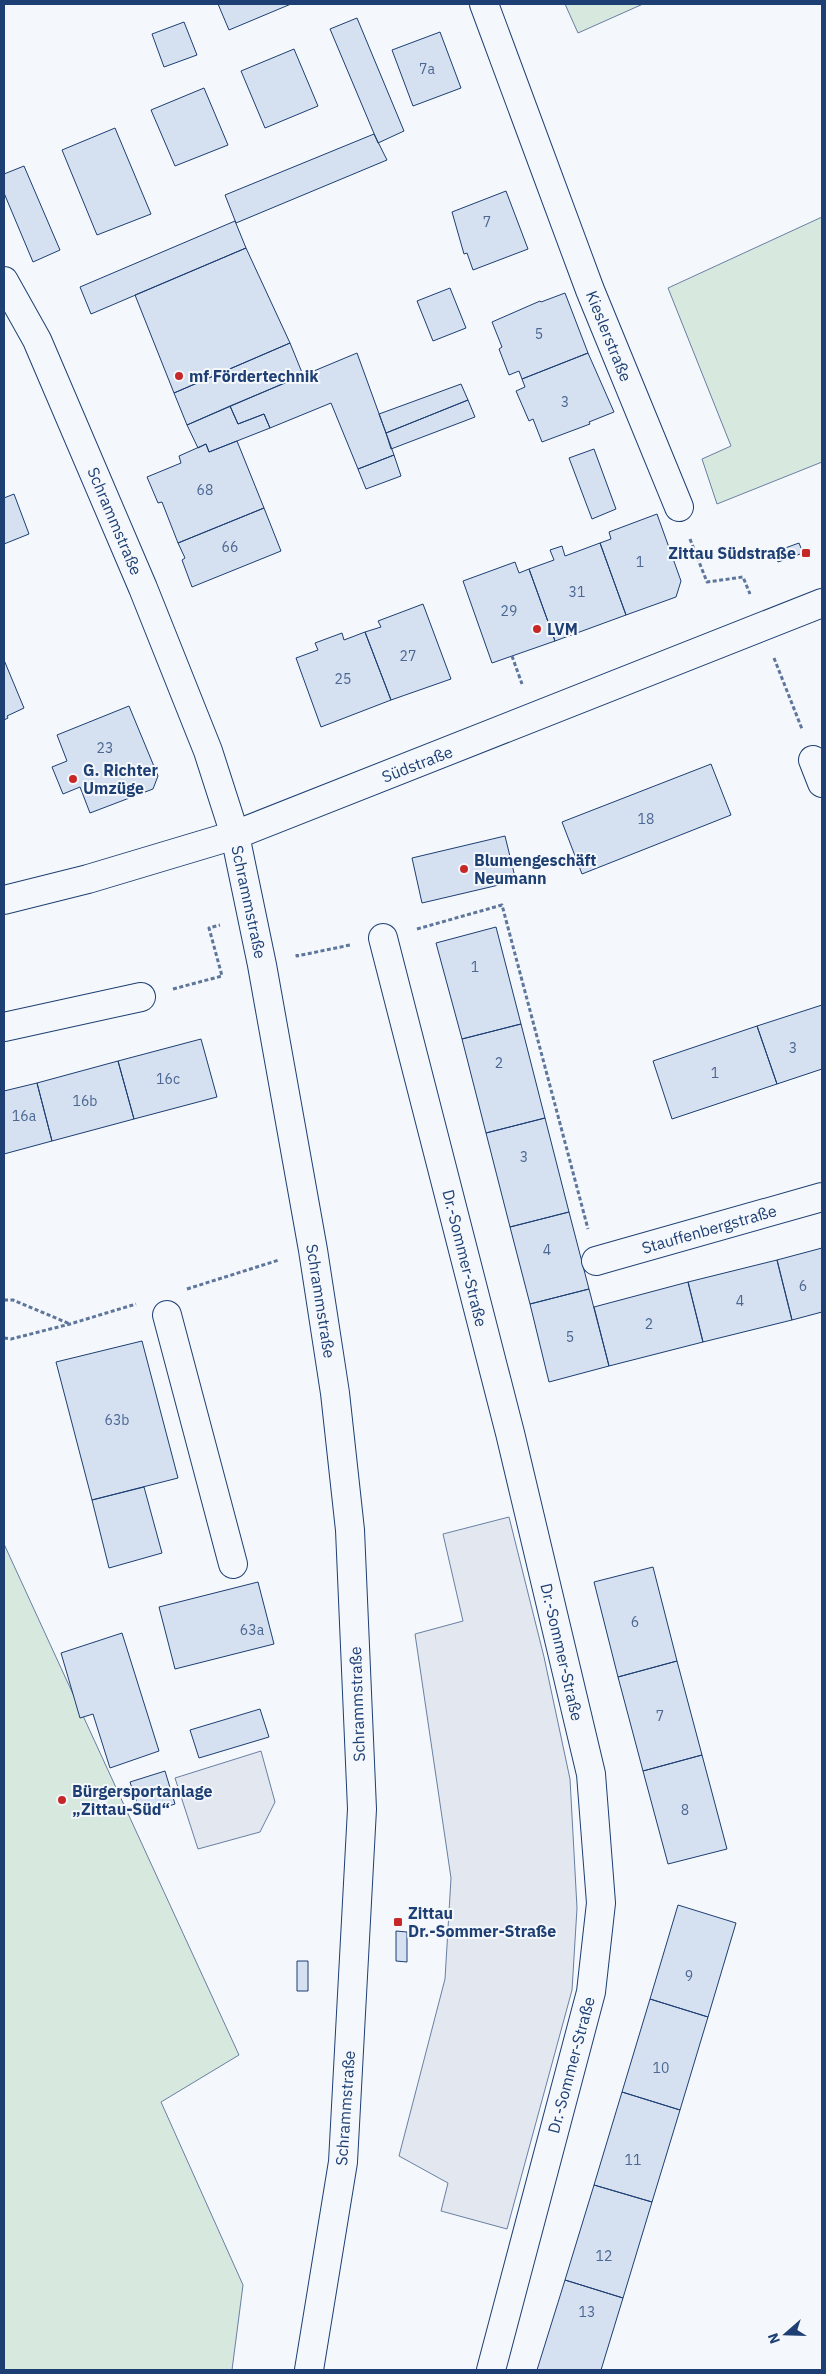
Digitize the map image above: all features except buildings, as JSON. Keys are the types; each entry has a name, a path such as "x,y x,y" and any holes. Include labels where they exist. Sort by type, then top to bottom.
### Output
{"main road":[{"name":"Kieslerstraße","path":"484,4 590,290 679,507"},
{"name":"Schrammstraße","path":"4,281 36,340 143,588 208,751 234,835 252,918 313,1250 335,1393 350,1530 362,1810 343,2162 309,2370"},
{"name":"Südstraße","path":"4,900 88,879 234,835 822,603"},
{"name":"Dr.-Sommer-Straße","path":"382,938 508,1424 591,1774 601,1903 591,1992 491,2370"},
{"path":"4,1027 142,997"},
{"name":"Stauffenbergstraße","path":"596,1261 822,1197"},
{"path":"167,1315 233,1564"}],"path":[{"path":"679,507 706,582 743,577 818,772"},
{"path":"512,656 518,672"},
{"path":"295,947 297,956 382,938 502,905 596,1261"},
{"path":"142,997 222,976 209,928 252,918"},
{"path":"185,1289 313,1250"},
{"path":"4,1300 13,1300 70,1324"},
{"path":"4,1338 12,1339 70,1324 139,1303"}],"shaded area":[{"path":"565,4 643,4 578,33"},
{"path":"822,217 822,462 717,504 702,459 731,446 668,288"},
{"path":"509,1517 544,1657 570,1779 577,1908 572,1990 507,2229 441,2211 448,2183 399,2156 445,1979 451,1878 415,1634 463,1621 443,1534"},
{"path":"4,1544 239,2055 161,2102 243,2285 232,2370 4,2370"},
{"path":"261,1751 275,1802 260,1832 198,1849 175,1778"}],"place":[{"name":"mf Fördertechnik","path":"179,376"},
{"name":"Zittau Südstraße","path":"806,553"},
{"name":"LVM","path":"537,629"},
{"name":"G. Richter Umzüge","path":"73,779"},
{"name":"Blumengeschäft Neumann","path":"464,869"},
{"name":"Bürgersportanlage „Zittau-Süd“","path":"62,1800"},
{"name":"Zittau Dr.-Sommer-Straße","path":"398,1922"}]}
